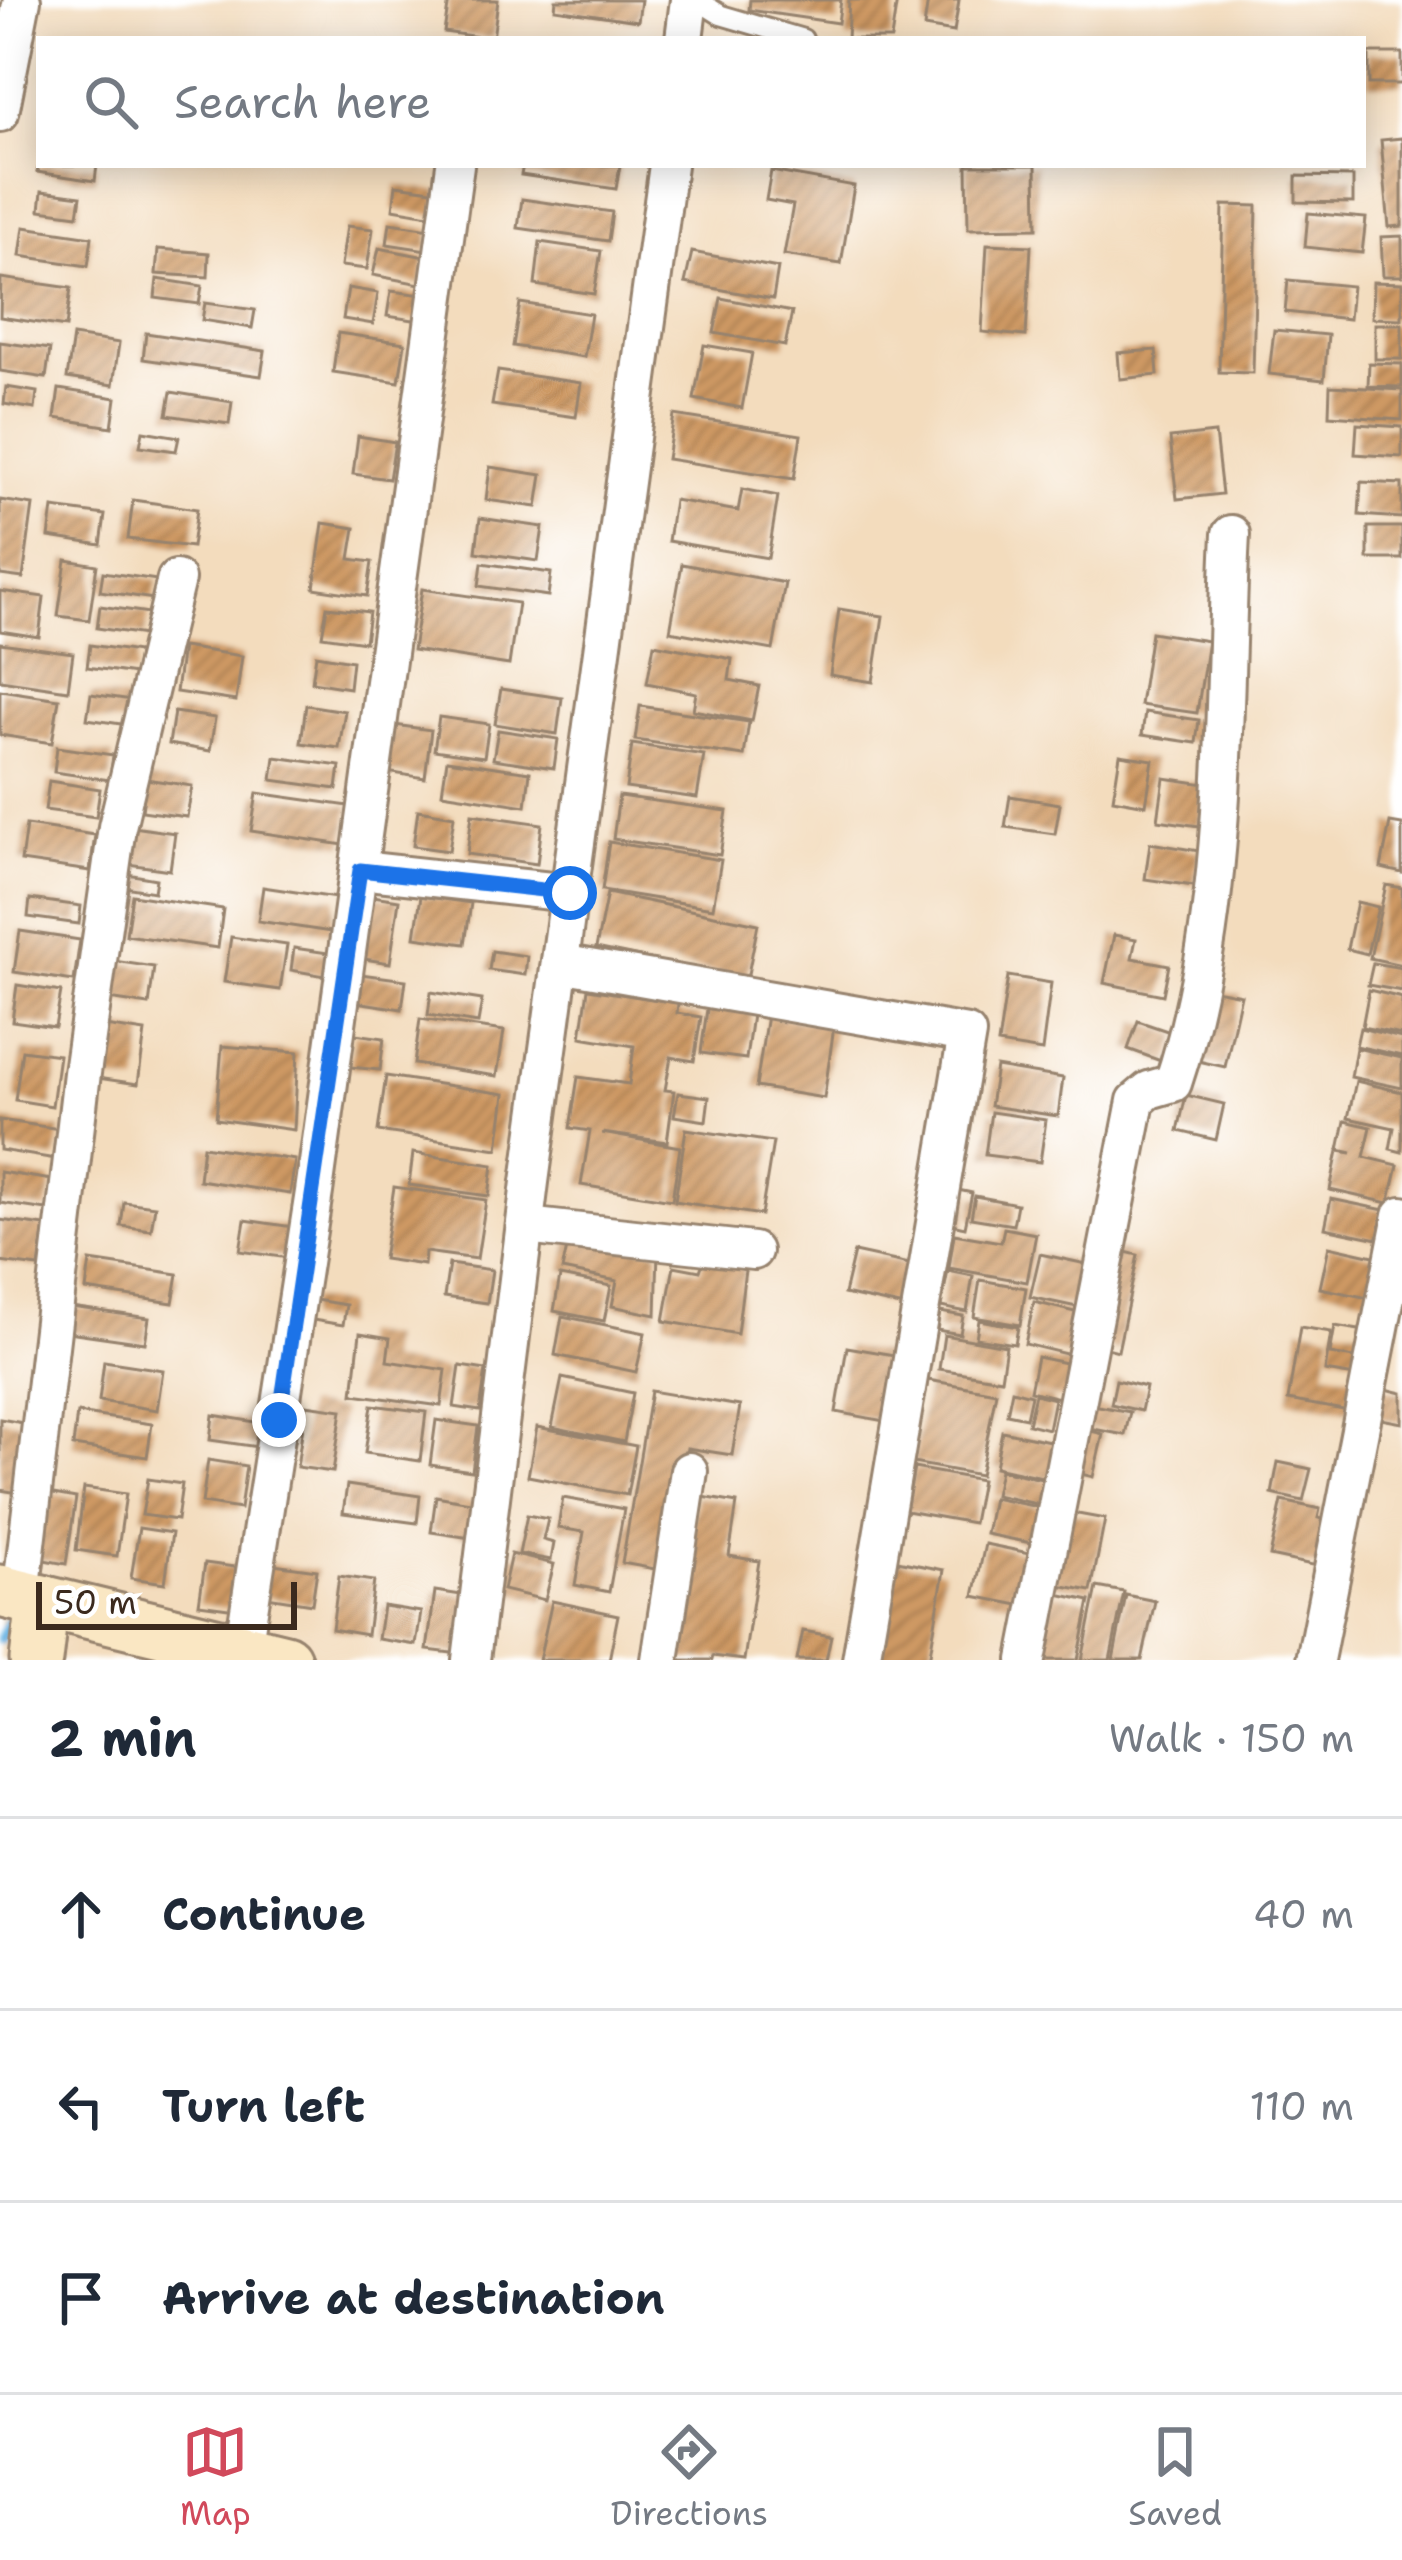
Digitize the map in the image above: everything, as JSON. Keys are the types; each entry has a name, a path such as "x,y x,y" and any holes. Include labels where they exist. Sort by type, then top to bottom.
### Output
{"street":[{"path":"0,113 22,0"},
{"path":"685,36 693,0"},
{"path":"21,1596 265,1655 360,870 455,168"},
{"path":"471,1660 668,168"},
{"path":"1027,1660 1136,1100 1149,1090 1173,1083 1192,1015 1216,842 1231,534"},
{"path":"36,1660 21,1596 82,1073 117,827 176,579"},
{"path":"360,870 570,893"},
{"path":"560,963 967,1034 861,1660"},
{"path":"1315,1660 1402,1215"},
{"path":"526,1226 753,1251"},
{"path":"660,1660 689,1472"}],"lane":[{"path":"693,0 721,15 790,36"}],"building":[{"path":"449,0 498,0 493,36 444,32"},
{"path":"556,0 641,0 638,21 555,9"},
{"path":"750,0 841,0 838,23 749,10"},
{"path":"849,0 897,0 891,36 847,36"},
{"path":"928,0 959,0 954,32 924,27"},
{"path":"1369,53 1402,53 1402,84 1369,84"},
{"path":"1402,138 1402,226 1389,227 1381,140"},
{"path":"38,168 97,168 95,181 37,172"},
{"path":"522,168 620,168 616,189 521,175"},
{"path":"967,168 1036,168 1037,228 968,229"},
{"path":"771,171 854,186 841,264 784,255 793,205 766,200"},
{"path":"1296,176 1353,177 1353,203 1296,202"},
{"path":"396,185 439,191 435,216 393,209"},
{"path":"42,191 81,196 78,215 40,210"},
{"path":"522,199 612,212 608,241 518,228"},
{"path":"1223,205 1257,206 1253,373 1219,372"},
{"path":"1308,213 1366,218 1362,253 1305,247"},
{"path":"390,223 430,229 427,250 387,244"},
{"path":"347,226 373,229 367,269 341,266"},
{"path":"24,227 92,237 88,266 20,256"},
{"path":"1402,236 1402,276 1383,276 1381,237"},
{"path":"540,242 601,251 594,294 535,285"},
{"path":"987,244 1031,246 1026,336 982,332"},
{"path":"379,248 425,257 420,284 373,275"},
{"path":"158,249 209,253 208,277 156,274"},
{"path":"692,252 778,268 773,299 685,283"},
{"path":"1,278 71,288 66,327 0,317"},
{"path":"157,279 202,286 199,304 155,298"},
{"path":"1288,280 1352,286 1349,319 1285,312"},
{"path":"1373,282 1402,283 1402,319 1372,318"},
{"path":"348,288 378,293 373,324 343,319"},
{"path":"391,291 431,296 427,322 387,316"},
{"path":"721,298 792,312 785,346 714,333"},
{"path":"205,303 255,310 252,328 202,320"},
{"path":"520,303 591,314 584,357 513,346"},
{"path":"1375,324 1402,324 1402,359 1375,359"},
{"path":"1274,330 1328,335 1324,380 1269,374"},
{"path":"146,333 265,351 261,376 143,359"},
{"path":"338,333 405,343 399,382 333,372"},
{"path":"73,336 119,343 113,385 67,378"},
{"path":"0,342 50,349 46,378 0,371"},
{"path":"704,345 752,353 742,408 694,399"},
{"path":"1156,350 1158,375 1120,379 1118,353"},
{"path":"1369,363 1402,364 1402,387 1368,386"},
{"path":"498,371 581,383 576,417 492,405"},
{"path":"1330,386 1402,390 1402,420 1329,415"},
{"path":"6,387 37,392 35,409 4,404"},
{"path":"59,389 116,398 112,427 55,418"},
{"path":"171,392 232,402 229,424 167,415"},
{"path":"674,415 801,435 794,479 667,459"},
{"path":"1357,424 1402,427 1402,457 1355,454"},
{"path":"143,431 179,437 176,451 140,446"},
{"path":"1215,433 1222,494 1177,499 1170,438"},
{"path":"358,436 395,442 389,479 353,474"},
{"path":"490,467 542,475 537,507 486,500"},
{"path":"1361,482 1402,484 1402,518 1359,515"},
{"path":"742,489 778,496 768,558 668,541 674,500 738,511"},
{"path":"0,500 33,505 23,578 0,575"},
{"path":"133,500 197,509 192,547 128,539"},
{"path":"53,508 105,515 101,545 49,537"},
{"path":"480,518 543,527 538,561 476,552"},
{"path":"323,523 355,528 350,559 372,562 367,596 314,588"},
{"path":"1368,527 1402,527 1402,559 1368,559"},
{"path":"66,560 97,565 89,620 58,616"},
{"path":"482,563 551,573 548,596 479,586"},
{"path":"682,564 785,583 773,650 670,631"},
{"path":"103,572 157,580 154,599 100,591"},
{"path":"422,589 518,603 509,665 413,650"},
{"path":"0,591 44,597 39,637 0,631"},
{"path":"100,606 149,613 145,635 97,628"},
{"path":"327,607 369,612 365,642 322,636"},
{"path":"839,609 883,616 873,682 830,675"},
{"path":"1151,632 1208,641 1197,713 1140,705"},
{"path":"0,643 73,653 68,690 0,680"},
{"path":"654,644 732,659 729,680 759,686 752,721 693,710 696,693 647,683"},
{"path":"90,645 138,652 135,674 87,667"},
{"path":"182,647 242,656 236,701 176,692"},
{"path":"316,655 352,661 349,688 312,682"},
{"path":"501,689 562,698 557,734 495,724"},
{"path":"0,690 59,699 52,743 0,735"},
{"path":"91,694 132,700 128,725 87,719"},
{"path":"306,705 345,711 339,748 301,743"},
{"path":"640,706 749,722 744,756 635,740"},
{"path":"174,712 215,718 210,751 169,744"},
{"path":"1145,712 1199,720 1196,743 1142,735"},
{"path":"439,717 489,724 484,757 434,750"},
{"path":"387,724 431,730 425,778 380,771"},
{"path":"498,730 558,739 554,768 493,759"},
{"path":"632,744 704,755 697,798 626,788"},
{"path":"57,747 113,755 110,780 54,772"},
{"path":"1120,755 1153,760 1146,805 1113,799"},
{"path":"275,757 340,766 337,789 272,780"},
{"path":"447,760 530,772 526,806 442,793"},
{"path":"1164,778 1205,784 1199,826 1158,820"},
{"path":"146,779 192,786 187,817 142,811"},
{"path":"49,781 100,789 96,817 45,810"},
{"path":"257,793 349,806 344,845 251,831"},
{"path":"619,796 727,811 720,855 613,839"},
{"path":"1010,796 1060,804 1055,834 1005,827"},
{"path":"418,810 454,816 449,851 413,846"},
{"path":"472,814 542,824 537,864 467,854"},
{"path":"1390,823 1402,825 1402,873 1381,868"},
{"path":"26,825 95,835 90,871 21,861"},
{"path":"133,827 175,833 170,870 128,864"},
{"path":"609,842 721,860 713,908 602,890"},
{"path":"1150,843 1199,851 1194,886 1145,879"},
{"path":"127,874 156,879 154,892 125,887"},
{"path":"1386,885 1402,888 1402,965 1370,958"},
{"path":"263,887 336,898 331,932 258,921"},
{"path":"607,893 758,924 747,979 596,948"},
{"path":"360,894 399,900 390,963 351,957"},
{"path":"132,895 223,909 218,948 126,935"},
{"path":"421,896 471,903 465,944 415,937"},
{"path":"30,899 81,906 79,924 28,917"},
{"path":"1357,902 1378,907 1367,954 1347,949"},
{"path":"20,931 80,940 74,981 14,972"},
{"path":"1114,935 1136,939 1132,958 1169,965 1163,995 1104,983"},
{"path":"231,937 287,945 280,990 224,982"},
{"path":"294,948 328,953 325,976 291,970"},
{"path":"492,951 527,956 525,975 489,970"},
{"path":"107,960 154,967 149,1005 102,998"},
{"path":"1373,963 1402,968 1402,991 1368,985"},
{"path":"353,973 406,980 402,1009 349,1001"},
{"path":"1008,976 1051,983 1042,1051 998,1044"},
{"path":"17,985 61,992 55,1027 12,1021"},
{"path":"588,989 678,1003 677,1013 701,1017 694,1061 671,1057 665,1090 674,1091 667,1142 602,1133 680,1147 672,1200 581,1185 590,1131 570,1128 578,1077 629,1084 634,1046 581,1037"},
{"path":"1210,989 1241,995 1225,1067 1194,1060"},
{"path":"1369,990 1402,998 1402,1035 1362,1027"},
{"path":"431,992 482,1000 478,1023 428,1015"},
{"path":"708,1002 753,1007 746,1059 701,1053"},
{"path":"767,1015 834,1026 824,1098 756,1087"},
{"path":"420,1019 504,1031 497,1076 414,1064"},
{"path":"1138,1021 1179,1035 1169,1064 1128,1049"},
{"path":"98,1025 145,1032 138,1084 91,1077"},
{"path":"1360,1028 1402,1038 1402,1056 1356,1046"},
{"path":"355,1034 384,1038 380,1070 350,1067"},
{"path":"222,1046 298,1052 294,1130 216,1119"},
{"path":"1356,1048 1402,1058 1402,1088 1351,1077"},
{"path":"22,1050 59,1055 52,1106 15,1100"},
{"path":"996,1067 1063,1078 1058,1116 990,1106"},
{"path":"386,1076 505,1094 498,1149 378,1131"},
{"path":"1356,1081 1402,1092 1402,1152 1390,1149 1394,1128 1348,1118"},
{"path":"678,1093 709,1097 706,1121 674,1116"},
{"path":"1186,1095 1224,1104 1216,1140 1178,1131"},
{"path":"991,1112 1046,1120 1040,1162 985,1155"},
{"path":"0,1120 60,1129 56,1159 0,1150"},
{"path":"1345,1121 1371,1127 1364,1157 1398,1165 1389,1203 1330,1190 1338,1151 1352,1153 1339,1150"},
{"path":"686,1129 773,1142 761,1215 675,1201"},
{"path":"203,1146 295,1160 290,1194 199,1180"},
{"path":"413,1153 493,1165 489,1196 409,1185"},
{"path":"0,1172 52,1180 47,1210 0,1203"},
{"path":"394,1187 486,1200 477,1259 425,1252 424,1265 383,1259"},
{"path":"949,1188 972,1193 965,1227 942,1222"},
{"path":"975,1196 1017,1204 1013,1225 971,1218"},
{"path":"1331,1199 1384,1210 1378,1239 1325,1228"},
{"path":"124,1202 155,1206 151,1230 121,1226"},
{"path":"0,1220 45,1226 39,1267 0,1262"},
{"path":"245,1220 293,1227 289,1258 240,1251"},
{"path":"1004,1228 1036,1234 1027,1282 949,1268 954,1234 1001,1242"},
{"path":"570,1235 658,1251 656,1315 612,1306 617,1281 562,1270"},
{"path":"1329,1246 1387,1259 1378,1300 1320,1288"},
{"path":"1113,1249 1138,1255 1118,1351 1099,1346"},
{"path":"854,1252 923,1267 914,1309 844,1294"},
{"path":"706,1254 745,1270 737,1334 664,1321 674,1266 700,1271"},
{"path":"1040,1254 1100,1267 1091,1310 1030,1297"},
{"path":"90,1261 178,1274 173,1303 86,1290"},
{"path":"449,1264 492,1270 487,1303 444,1297"},
{"path":"948,1271 973,1276 967,1312 941,1307"},
{"path":"560,1276 611,1286 604,1321 554,1311"},
{"path":"980,1280 1026,1288 1020,1325 974,1317"},
{"path":"310,1299 346,1305 343,1325 307,1319"},
{"path":"1034,1302 1087,1315 1078,1357 1025,1344"},
{"path":"64,1306 149,1318 145,1343 61,1331"},
{"path":"940,1312 963,1316 960,1334 937,1330"},
{"path":"562,1316 645,1333 636,1372 555,1355"},
{"path":"979,1320 1018,1327 1015,1344 976,1338"},
{"path":"1335,1326 1371,1332 1366,1360 1330,1354"},
{"path":"1300,1327 1331,1332 1325,1371 1355,1376 1349,1411 1288,1400"},
{"path":"360,1333 390,1338 387,1361 446,1370 441,1406 353,1394"},
{"path":"944,1335 1006,1346 1001,1379 939,1369"},
{"path":"847,1347 906,1357 895,1423 836,1412"},
{"path":"1037,1357 1075,1365 1068,1400 1030,1391"},
{"path":"104,1361 163,1370 157,1410 99,1401"},
{"path":"460,1366 486,1370 480,1411 454,1407"},
{"path":"562,1378 633,1393 624,1442 552,1427"},
{"path":"928,1380 996,1392 980,1475 913,1463"},
{"path":"1116,1380 1146,1387 1141,1411 1111,1404"},
{"path":"1382,1388 1402,1393 1402,1423 1376,1418"},
{"path":"1012,1390 1031,1395 1026,1418 1007,1414"},
{"path":"651,1391 740,1406 732,1455 687,1448 666,1571 622,1563"},
{"path":"1035,1394 1054,1399 1048,1429 1028,1424"},
{"path":"1088,1404 1130,1412 1125,1435 1083,1427"},
{"path":"306,1405 342,1410 333,1472 297,1467"},
{"path":"372,1405 426,1412 420,1461 365,1453"},
{"path":"77,1413 152,1424 147,1457 73,1446"},
{"path":"213,1415 261,1423 258,1447 210,1440"},
{"path":"0,1419 29,1424 19,1493 0,1490"},
{"path":"436,1420 478,1426 472,1471 430,1465"},
{"path":"537,1427 636,1446 627,1495 528,1476"},
{"path":"1083,1429 1103,1434 1093,1477 1073,1472"},
{"path":"1002,1431 1059,1443 1052,1479 995,1467"},
{"path":"208,1460 246,1466 240,1509 202,1503"},
{"path":"1278,1462 1311,1469 1303,1501 1272,1494"},
{"path":"914,1468 981,1480 973,1523 906,1511"},
{"path":"1000,1470 1056,1482 1051,1507 995,1495"},
{"path":"148,1479 182,1484 177,1520 142,1515"},
{"path":"347,1485 420,1496 417,1523 343,1513"},
{"path":"84,1488 126,1494 117,1556 76,1550"},
{"path":"42,1492 76,1498 66,1564 33,1558"},
{"path":"436,1496 476,1503 471,1538 431,1532"},
{"path":"697,1496 737,1503 729,1556 759,1561 744,1660 713,1656 712,1660 672,1660"},
{"path":"563,1498 624,1509 609,1592 575,1585 584,1532 558,1528"},
{"path":"993,1498 1053,1510 1046,1546 986,1534"},
{"path":"1282,1501 1320,1509 1318,1518 1335,1522 1317,1566 1270,1556"},
{"path":"1067,1512 1105,1519 1091,1591 1053,1584"},
{"path":"527,1515 548,1519 543,1540 554,1543 551,1560 519,1554"},
{"path":"139,1528 172,1533 165,1583 131,1578"},
{"path":"985,1544 1039,1555 1029,1607 974,1596"},
{"path":"511,1554 554,1564 545,1600 503,1590"},
{"path":"887,1559 944,1570 929,1660 870,1660"},
{"path":"259,1562 317,1570 312,1604 254,1595"},
{"path":"205,1563 242,1568 236,1609 199,1604"},
{"path":"339,1576 374,1581 367,1635 332,1629"},
{"path":"1097,1587 1124,1592 1110,1660 1082,1660"},
{"path":"435,1591 468,1596 460,1654 427,1650"},
{"path":"1053,1593 1090,1601 1078,1660 1039,1660"},
{"path":"1126,1595 1155,1601 1142,1660 1113,1660"},
{"path":"552,1601 618,1615 609,1660 539,1660"},
{"path":"383,1606 421,1612 416,1645 378,1639"},
{"path":"803,1631 831,1636 826,1660 797,1660"}],"waterway":[{"path":"0,1639 15,1610"}],"route":[{"path":"279,1420 360,870 570,893"}]}
